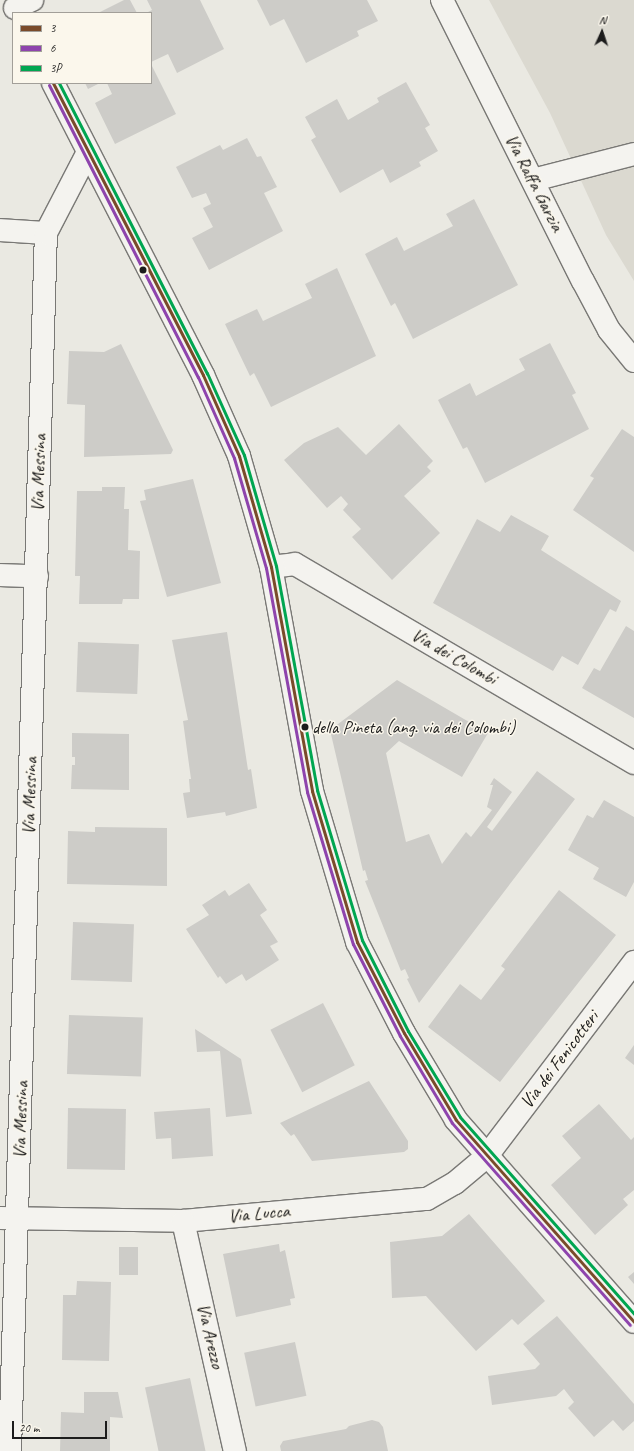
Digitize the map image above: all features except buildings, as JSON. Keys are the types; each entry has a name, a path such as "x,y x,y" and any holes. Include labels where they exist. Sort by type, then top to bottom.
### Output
{"street":[{"name":"Via Raffa Garzia","path":"442,0 609,330 634,361"},
{"path":"54,84 206,381 239,456 271,567 312,791 357,942 404,1033 456,1120 486,1157 634,1322"},
{"name":"Via Messina","path":"10,1451 9,1218 37,576 46,233 88,152"},
{"path":"532,180 634,154"},
{"path":"0,230 46,233"},
{"name":"Via dei Colombi","path":"271,567 295,564 634,763"},
{"path":"0,575 37,576"},
{"name":"Via dei Fenicotteri","path":"486,1157 634,962"},
{"name":"Via Lucca","path":"9,1218 183,1221 427,1199 454,1183 486,1157"},
{"name":"Via Arezzo","path":"183,1221 235,1451"}],"shaded area":[{"path":"489,0 634,0 634,281 606,235 550,113"}],"transit line":[{"name":"3","path":"54,84 203,375 239,456 271,567 312,791 357,942 404,1033 456,1120 634,1322"},
{"name":"3P","path":"60,84 207,373 244,455 276,566 317,790 362,940 408,1031 460,1117 634,1314"},
{"name":"6","path":"49,85 198,377 234,458 266,568 307,792 353,944 400,1036 452,1123 630,1325"}],"place":[{"name":"della Pineta (ang. via dei Colombi)","path":"305,727"}]}
